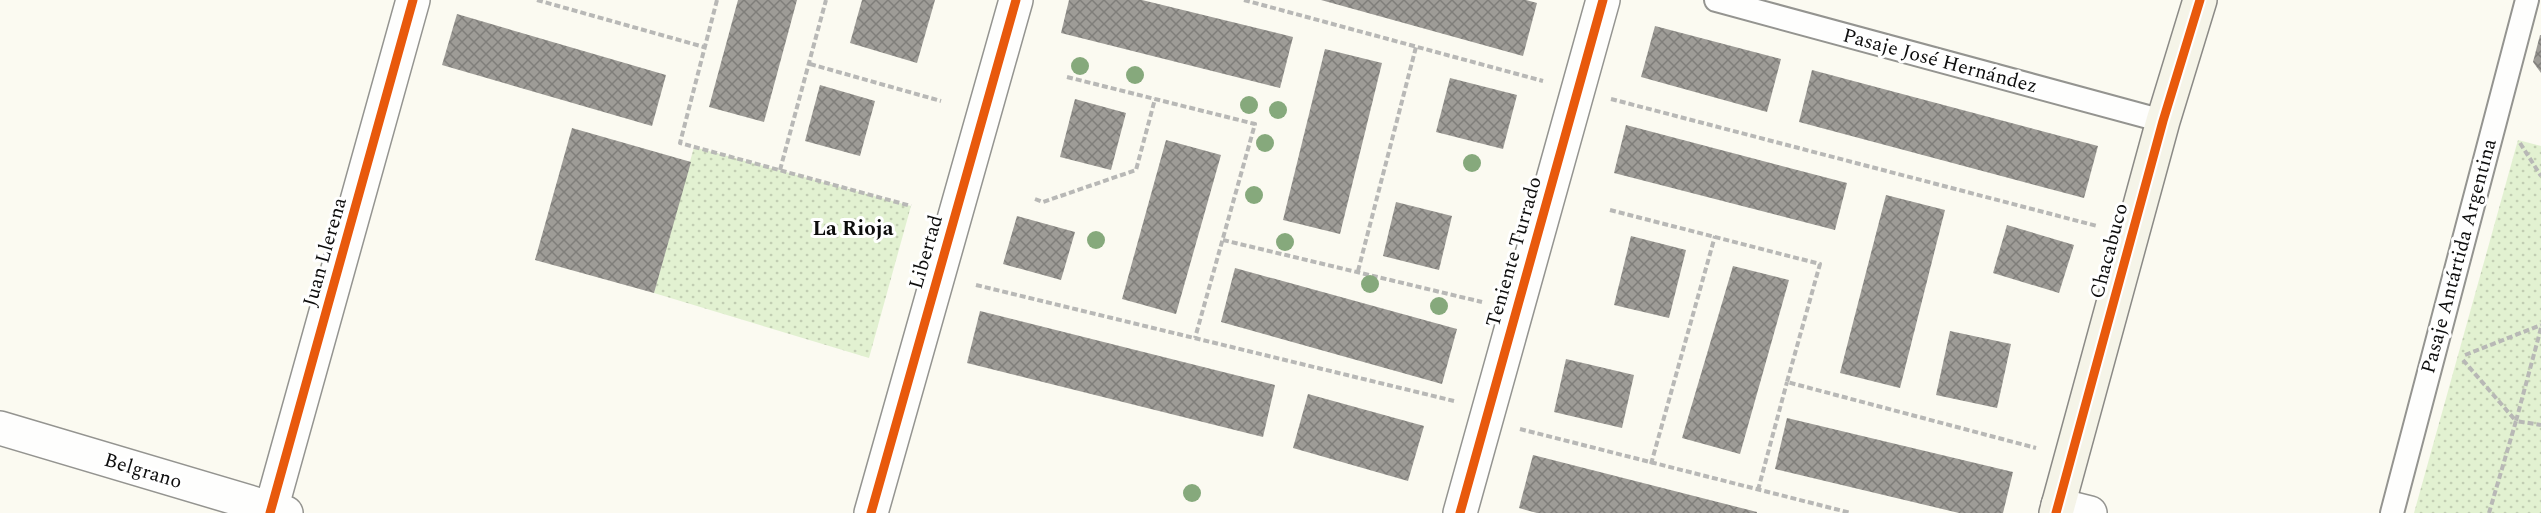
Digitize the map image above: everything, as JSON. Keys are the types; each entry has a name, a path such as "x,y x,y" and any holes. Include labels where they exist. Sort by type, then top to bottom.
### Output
{"street":[{"name":"Juan Llerena","path":"276,512 414,0"},
{"name":"Libertad","path":"871,513 1016,0"},
{"name":"Teniente Turrado","path":"1460,513 1603,0"},
{"name":"Chacabuco","path":"2057,509 2163,121 2200,0"},
{"name":"Belgrano","path":"0,428 276,512"},
{"path":"2057,509 2090,513"}],"lane":[{"name":"Pasaje José Hernández","path":"1716,0 2163,121"},
{"name":"Pasaje Antártida Argentina","path":"2392,513 2527,0"}],"path":[{"path":"537,0 704,47"},
{"path":"717,0 680,143 911,206"},
{"path":"780,170 826,0"},
{"path":"1244,0 1543,81"},
{"path":"1358,271 1416,47"},
{"path":"810,64 941,101"},
{"path":"1067,77 1255,124 1196,338"},
{"path":"1609,98 2101,227"},
{"path":"1035,199 1043,202 1136,170 1155,99"},
{"path":"2518,140 2541,176"},
{"path":"1610,210 1820,264 1758,490"},
{"path":"1651,464 1715,236"},
{"path":"1223,240 1483,302"},
{"path":"976,285 1455,402"},
{"path":"2541,326 2460,357 2516,421 2541,425"},
{"path":"2489,513 2541,326"},
{"path":"1787,382 2039,449"},
{"path":"1520,429 1851,513"}],"green space":[{"path":"2518,140 2541,146 2541,513 2414,513"},
{"path":"694,147 911,206 869,358 654,293"}],"building":[{"path":"738,0 797,0 764,122 709,107"},
{"path":"862,0 935,0 917,63 850,43"},
{"path":"1069,0 1142,0 1293,37 1280,88 1061,33"},
{"path":"1321,0 1526,0 1537,3 1523,56"},
{"path":"457,14 666,75 652,126 442,65"},
{"path":"1655,26 1781,59 1767,112 1641,77"},
{"path":"2541,35 2541,73 2533,62"},
{"path":"1325,49 1382,63 1340,234 1283,220"},
{"path":"1812,70 2098,146 2084,198 1799,122"},
{"path":"1450,78 1517,95 1503,149 1436,132"},
{"path":"820,85 875,101 860,156 805,141"},
{"path":"1075,99 1126,113 1111,170 1060,157"},
{"path":"1626,125 1847,183 1835,230 1614,173"},
{"path":"572,128 691,162 654,293 535,260"},
{"path":"1166,140 1221,155 1176,314 1122,299"},
{"path":"1886,195 1945,210 1900,388 1840,373"},
{"path":"1396,202 1452,216 1439,270 1383,256"},
{"path":"1017,216 1075,232 1061,280 1003,264"},
{"path":"2007,225 2074,245 2059,293 1993,273"},
{"path":"1631,236 1686,250 1669,318 1614,305"},
{"path":"1733,266 1789,280 1740,454 1682,438"},
{"path":"1235,268 1457,329 1442,384 1221,322"},
{"path":"980,311 1275,385 1263,437 967,363"},
{"path":"1950,331 2011,344 1997,408 1936,395"},
{"path":"1566,359 1634,375 1622,428 1554,412"},
{"path":"1308,394 1424,426 1408,481 1293,448"},
{"path":"1787,418 2013,472 2003,513 1959,513 1775,469"},
{"path":"1533,455 1757,513 1537,513 1519,508"}],"cycle path":[{"path":"270,513 413,0"},
{"path":"871,513 1016,0"},
{"path":"1460,513 1603,0"},
{"path":"2056,513 2163,121 2200,0"}],"district":[{"name":"La Rioja","path":"853,229"}]}
